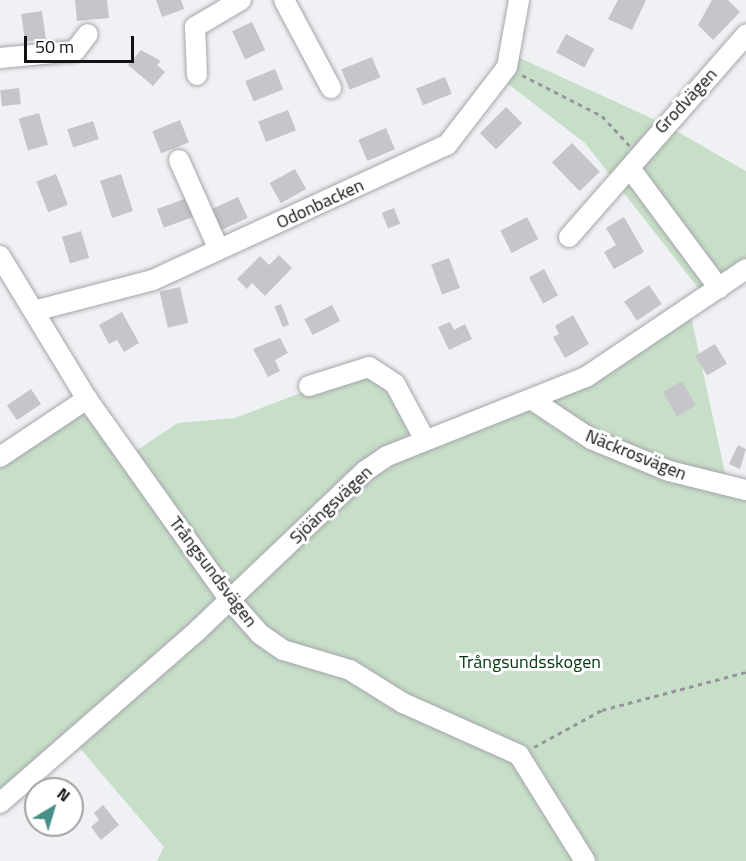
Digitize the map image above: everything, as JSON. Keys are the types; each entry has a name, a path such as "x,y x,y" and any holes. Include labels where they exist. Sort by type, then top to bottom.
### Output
{"street":[{"path":"197,75 195,27 241,0"},
{"path":"284,0 331,88"},
{"name":"Odonbacken","path":"34,311 153,280 447,145 507,67 519,0"},
{"path":"0,58 75,51 88,34"},
{"name":"Grodvägen","path":"568,237 635,165 652,137 746,35"},
{"path":"179,160 219,250"},
{"path":"635,165 719,288"},
{"name":"Trångsundsvägen","path":"0,256 5,280 34,311 87,399 230,600 283,650 350,670 403,703 519,755"},
{"name":"Sjöängsvägen","path":"0,803 230,600 365,471 425,440 534,401 586,377 746,269"},
{"path":"309,386 369,367 395,384 425,440"},
{"path":"0,458 87,399"},
{"name":"Näckrosvägen","path":"534,401 591,439 669,471 746,490"},
{"path":"519,755 585,861"}],"path":[{"path":"507,67 602,116 635,165"},
{"path":"519,755 602,710 746,672"}],"green space":[{"path":"509,53 664,124 746,171 746,269 705,297 585,143 499,77"},
{"name":"Trångsundsskogen","path":"689,307 728,487 746,490 746,861 157,861 164,847 79,747 225,607 30,777 24,777 24,782 0,803 0,457 87,399 128,456 178,423 235,418 369,367 395,384 425,440 534,401"}],"building":[{"path":"75,0 107,0 109,18 77,21"},
{"path":"156,0 181,0 184,9 162,17"},
{"path":"618,0 646,0 632,30 608,19"},
{"path":"712,0 728,0 740,12 713,40 698,25"},
{"path":"42,11 46,39 25,42 21,14"},
{"path":"252,22 265,50 245,59 232,31"},
{"path":"566,34 594,49 584,68 556,53"},
{"path":"141,50 161,61 157,65 165,72 153,86 128,65"},
{"path":"372,57 380,77 350,90 341,69"},
{"path":"275,69 283,89 254,101 245,81"},
{"path":"445,77 452,94 423,105 416,89"},
{"path":"19,88 21,104 2,106 0,90"},
{"path":"506,107 522,123 496,149 480,133"},
{"path":"288,110 296,131 266,142 258,121"},
{"path":"39,113 48,145 28,151 19,119"},
{"path":"180,120 189,142 161,153 152,131"},
{"path":"93,121 99,139 73,147 67,129"},
{"path":"386,128 395,149 367,161 358,140"},
{"path":"572,143 600,172 580,191 552,162"},
{"path":"295,169 306,189 281,203 270,183"},
{"path":"56,174 68,205 48,212 36,182"},
{"path":"121,174 133,211 112,218 100,181"},
{"path":"238,197 248,218 220,231 210,210"},
{"path":"187,198 194,217 164,228 157,209"},
{"path":"394,208 400,224 388,229 382,213"},
{"path":"527,217 538,239 512,253 500,231"},
{"path":"624,217 644,252 614,269 604,252 616,245 606,228"},
{"path":"81,231 89,258 70,264 62,237"},
{"path":"279,255 292,268 265,296 252,283 247,289 237,279 260,256 269,265"},
{"path":"449,258 460,288 442,295 431,264"},
{"path":"544,269 558,295 543,303 529,277"},
{"path":"649,285 662,304 637,321 624,302"},
{"path":"180,287 188,323 168,328 160,292"},
{"path":"281,304 289,324 283,327 275,307"},
{"path":"332,305 340,321 313,335 304,319"},
{"path":"122,312 139,343 124,352 117,340 109,344 99,325"},
{"path":"573,315 589,344 565,358 553,337 559,334 555,326"},
{"path":"450,322 454,330 465,324 472,339 449,350 438,327"},
{"path":"280,338 288,353 275,360 280,371 268,377 253,349"},
{"path":"715,344 727,364 707,376 695,356"},
{"path":"682,381 696,405 677,416 663,392"},
{"path":"31,389 41,404 17,420 7,405"},
{"path":"738,445 746,449 740,469 729,464"},
{"path":"103,805 119,825 101,840 91,827 99,820 94,813"}]}
